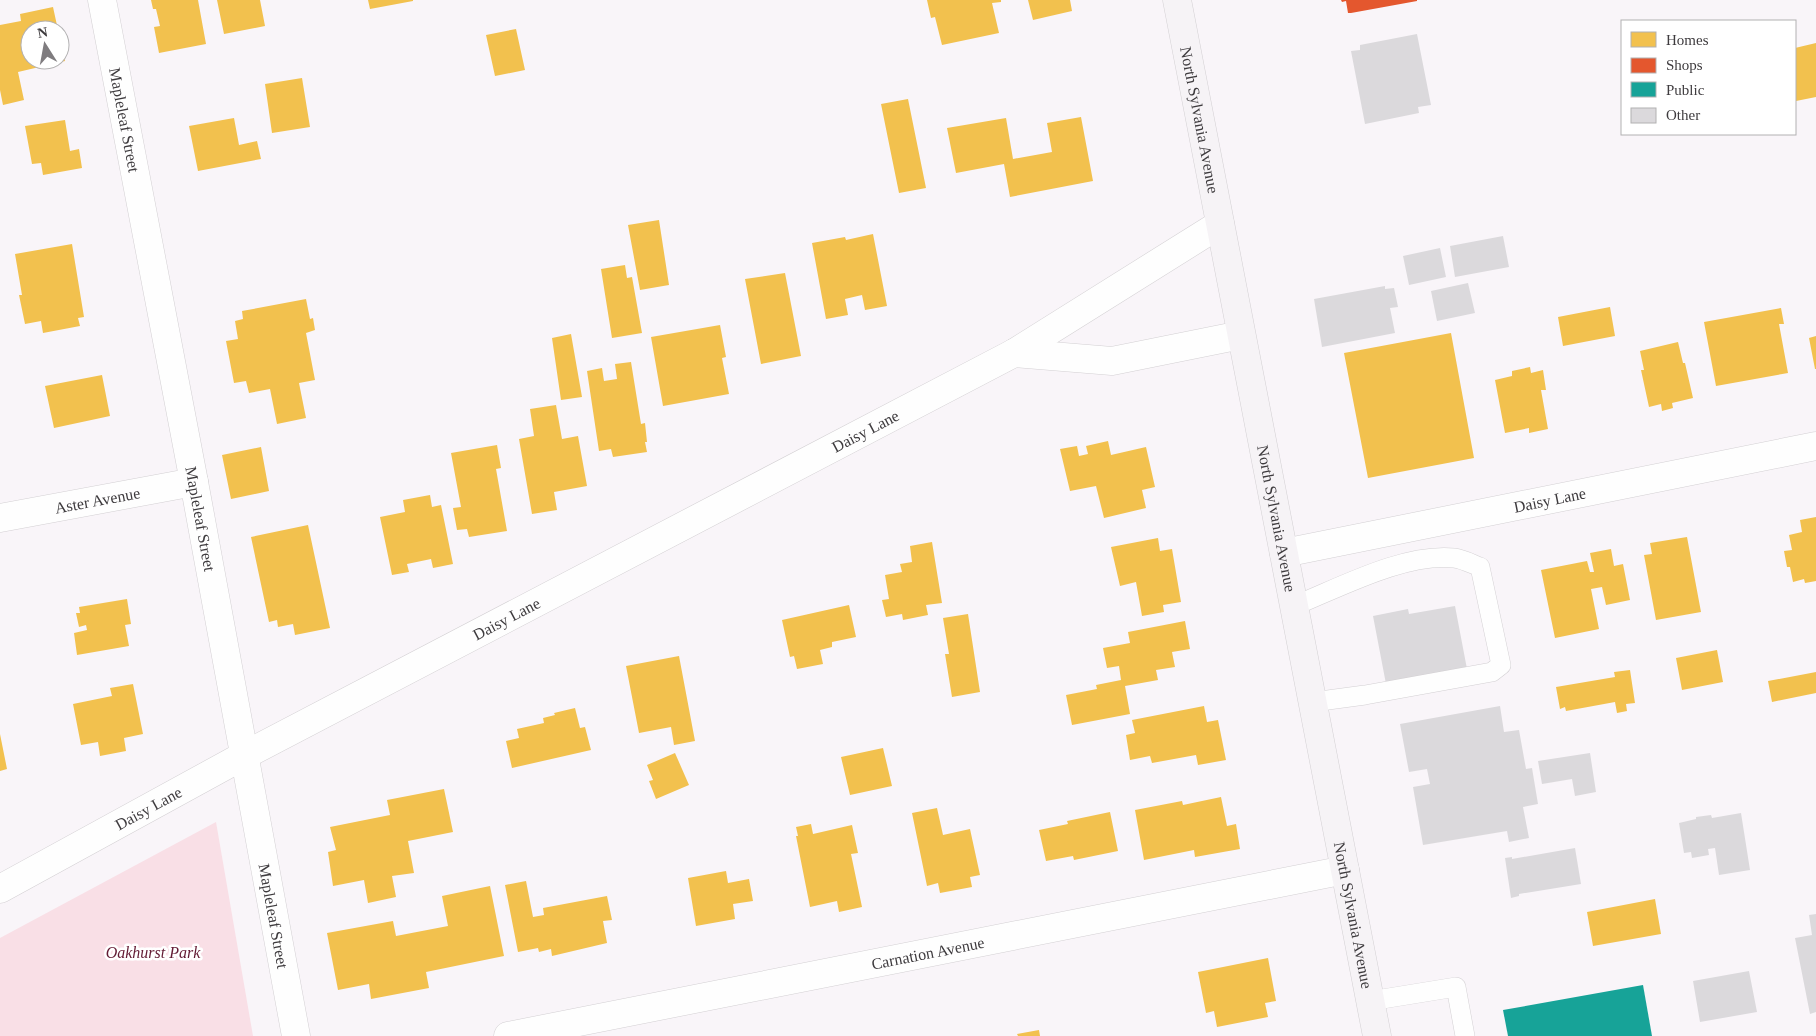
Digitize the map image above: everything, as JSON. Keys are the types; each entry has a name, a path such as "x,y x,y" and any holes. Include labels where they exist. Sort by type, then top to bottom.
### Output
{"main road":[{"name":"North Sylvania Avenue","path":"1177,0 1377,1036"}],"street":[{"name":"Mapleleaf Street","path":"102,0 194,482 296,1036"},
{"name":"Daisy Lane","path":"0,889 243,756 1014,352 1220,224"},
{"path":"1014,352 1112,361 1241,335"},
{"name":"Daisy Lane","path":"1284,553 1816,446"},
{"name":"Aster Avenue","path":"0,518 194,482"},
{"name":"Carnation Avenue","path":"508,1036 1345,870"}],"lane":[{"path":"1294,606 1394,565 1430,558 1456,558 1480,567 1501,665 1492,672 1365,695 1313,702"},
{"path":"1370,1001 1456,987 1465,1036"}],"green space":[{"name":"Oakhurst Park","path":"216,822 253,1036 0,1036 0,938"}],"building: Homes":[{"path":"151,0 198,0 206,44 159,53 154,27 160,26 156,9 153,9"},
{"path":"217,0 260,0 265,26 224,34"},
{"path":"368,0 413,0 413,1 370,9"},
{"path":"927,0 1001,0 1001,2 992,3 999,33 942,45 935,17 931,18"},
{"path":"1028,0 1070,0 1072,11 1033,20"},
{"path":"53,7 56,20 21,20 20,14"},
{"path":"20,21 20,70 27,70 18,72 24,100 3,105 0,90 0,25"},
{"path":"516,29 525,70 495,76 486,35"},
{"path":"1816,43 1816,97 1796,101 1796,48"},
{"path":"302,78 310,127 272,133 265,84"},
{"path":"908,99 926,188 899,193 881,104"},
{"path":"1081,117 1093,181 1010,197 1004,164 956,173 947,128 1006,118 1013,159 1052,152 1047,123"},
{"path":"234,118 239,145 257,141 261,159 198,171 189,126"},
{"path":"65,120 70,151 79,149 82,168 43,175 41,163 32,164 25,126"},
{"path":"659,220 669,285 640,290 628,225"},
{"path":"873,234 887,306 865,310 862,295 845,299 848,315 826,319 812,243 845,237 846,240"},
{"path":"72,244 84,317 78,318 80,326 43,333 41,321 25,324 19,295 22,295 15,254"},
{"path":"625,265 627,278 632,277 642,333 612,338 601,269"},
{"path":"785,273 801,356 761,364 745,279"},
{"path":"306,299 310,319 313,318 315,330 306,333 315,380 299,383 306,418 277,424 270,389 249,393 246,381 234,383 226,341 238,339 235,321 243,319 242,311"},
{"path":"1610,307 1615,336 1563,346 1558,317"},
{"path":"1781,308 1784,324 1779,324 1788,373 1716,386 1704,322"},
{"path":"720,325 726,357 722,358 729,394 663,406 651,337"},
{"path":"1451,333 1474,458 1368,478 1344,353"},
{"path":"571,334 582,397 561,400 552,338"},
{"path":"1816,336 1816,369 1815,369 1809,338"},
{"path":"1678,342 1693,398 1672,403 1673,408 1662,411 1661,404 1649,407 1641,370 1644,370 1640,351"},
{"path":"631,362 641,424 645,423 647,452 613,457 611,449 599,451 587,371 602,368 604,381 617,379 615,364"},
{"path":"1530,367 1531,373 1543,370 1546,390 1541,390 1548,429 1529,433 1529,428 1505,433 1495,380 1512,376 1512,371"},
{"path":"102,375 110,416 54,428 45,386"},
{"path":"556,405 562,439 578,436 587,486 554,492 557,510 532,514 519,439 534,436 530,409"},
{"path":"1108,441 1111,455 1146,447 1155,487 1142,490 1146,508 1104,518 1096,486 1070,491 1060,449 1077,446 1079,456 1088,454 1086,446"},
{"path":"497,445 501,468 496,469 507,531 469,537 467,529 457,530 453,508 461,507 451,453"},
{"path":"261,447 269,491 231,499 222,455"},
{"path":"430,495 432,507 441,505 453,564 433,568 431,559 407,564 409,572 392,575 380,517 405,512 403,500"},
{"path":"1816,517 1816,581 1805,583 1804,579 1793,582 1790,567 1787,567 1784,551 1792,550 1789,535 1802,532 1800,520"},
{"path":"308,525 330,628 295,635 293,624 278,627 277,620 269,622 251,537"},
{"path":"1687,537 1701,612 1656,620 1644,555 1652,554 1650,543"},
{"path":"1158,538 1160,551 1172,549 1181,602 1163,605 1164,612 1142,616 1136,582 1120,586 1111,547"},
{"path":"932,542 942,603 926,605 928,615 903,620 902,614 886,617 882,600 889,599 885,575 902,572 900,564 912,562 910,546"},
{"path":"1611,549 1614,566 1623,564 1630,600 1606,605 1602,587 1591,589 1599,629 1555,638 1541,570 1587,561 1590,572 1594,572 1590,553"},
{"path":"127,599 131,624 125,625 129,646 77,655 74,633 87,630 86,625 79,627 76,613 80,613 79,607"},
{"path":"849,605 856,637 832,642 832,647 820,650 823,664 797,669 794,656 790,657 782,620"},
{"path":"968,614 980,692 952,697 945,654 949,654 943,618"},
{"path":"1185,621 1190,649 1172,652 1175,667 1156,670 1158,680 1125,686 1130,714 1072,725 1066,695 1097,689 1096,685 1121,680 1119,666 1107,668 1103,648 1130,643 1128,632"},
{"path":"1717,650 1723,682 1682,690 1676,658"},
{"path":"679,656 695,741 674,745 671,727 639,733 626,666"},
{"path":"1630,670 1635,703 1626,704 1627,711 1617,713 1615,702 1566,711 1565,707 1560,709 1556,687 1615,677 1614,672"},
{"path":"1816,672 1816,693 1772,702 1768,681"},
{"path":"133,684 143,734 124,738 126,751 100,756 98,742 81,745 73,704 112,696 110,688"},
{"path":"1204,706 1207,722 1218,720 1226,760 1198,765 1196,755 1152,763 1150,756 1130,760 1126,735 1135,733 1132,720"},
{"path":"575,708 580,728 585,727 591,750 512,768 506,741 519,738 517,729 544,723 543,718"},
{"path":"0,734 7,769 0,771"},
{"path":"883,748 892,786 850,795 841,757"},
{"path":"675,753 689,785 656,799 649,781 653,780 647,765"},
{"path":"444,789 453,832 408,841 414,873 392,876 396,897 368,903 364,880 333,886 328,852 336,850 330,827 390,815 387,800"},
{"path":"1221,797 1227,826 1236,824 1240,849 1195,857 1194,850 1144,860 1135,810 1182,801 1183,805"},
{"path":"937,808 943,835 970,829 980,875 970,877 972,887 940,893 938,883 927,886 912,813"},
{"path":"1110,812 1118,851 1074,860 1073,856 1046,861 1039,830 1068,824 1067,821"},
{"path":"811,824 813,834 852,825 858,853 851,854 862,907 839,912 837,901 810,907 796,836 798,836 796,827"},
{"path":"726,871 728,883 749,879 753,901 733,904 735,919 696,926 688,878"},
{"path":"526,881 533,917 544,915 543,908 607,896 612,920 603,921 607,943 552,956 551,949 539,952 538,948 518,952 505,885"},
{"path":"490,886 504,956 426,972 429,988 371,999 369,984 338,990 327,933 393,921 396,936 448,926 442,896"},
{"path":"1655,899 1661,934 1593,946 1587,912"},
{"path":"1268,958 1276,1001 1265,1003 1268,1017 1217,1027 1214,1011 1206,1013 1198,972"},
{"path":"1039,1030 1040,1036 1018,1036 1017,1034"}],"building: Shops":[{"path":"1341,0 1417,1 1348,13 1346,1 1342,2"}],"building: Public":[{"path":"1643,985 1652,1036 1508,1036 1503,1010"}],"building: Other":[{"path":"1417,34 1431,105 1418,107 1419,113 1365,124 1351,51 1360,50 1360,45"},
{"path":"1503,236 1509,267 1455,277 1450,246"},
{"path":"1440,248 1446,277 1409,285 1403,256"},
{"path":"1468,283 1475,313 1437,321 1431,291"},
{"path":"1385,286 1385,289 1394,288 1398,307 1390,308 1395,333 1322,347 1314,299"},
{"path":"1455,606 1467,669 1386,684 1373,616 1408,609 1409,614"},
{"path":"1500,706 1504,732 1519,730 1526,769 1532,768 1538,804 1523,807 1529,838 1509,842 1507,831 1423,845 1413,787 1430,784 1427,769 1409,772 1400,724"},
{"path":"1590,753 1596,792 1575,796 1572,779 1542,784 1538,761"},
{"path":"1741,813 1750,870 1719,875 1715,848 1708,849 1709,855 1692,858 1691,852 1684,853 1679,823 1696,819 1696,817 1711,815 1712,818"},
{"path":"1575,848 1581,884 1519,894 1519,896 1511,898 1505,858 1512,857 1512,859"},
{"path":"1816,914 1816,1012 1810,1014 1795,938 1812,935 1809,915"},
{"path":"1749,971 1757,1012 1700,1022 1693,981"}]}
